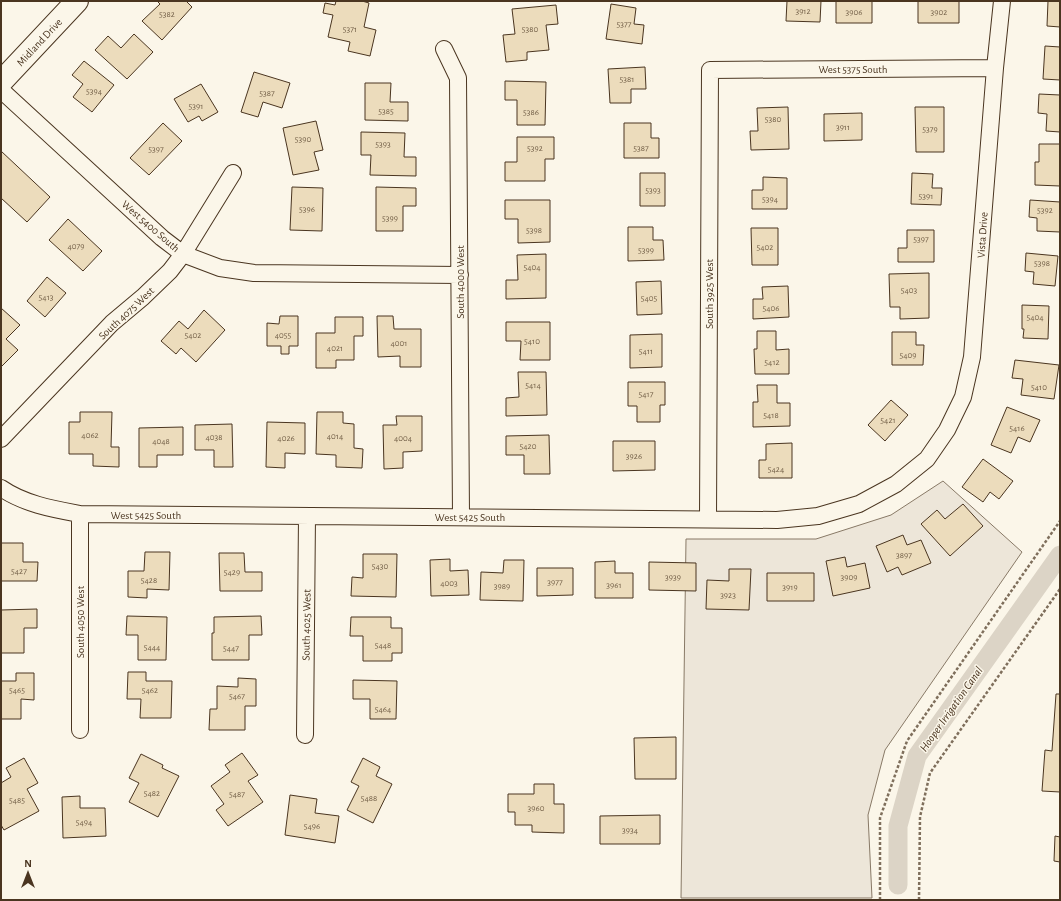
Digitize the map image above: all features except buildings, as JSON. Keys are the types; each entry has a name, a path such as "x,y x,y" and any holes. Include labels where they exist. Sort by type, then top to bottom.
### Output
{"street":[{"name":"Midland Drive","path":"1,82 77,1"},
{"name":"Vista Drive","path":"928,459 947,430 962,397 972,357 995,68 1002,1"},
{"name":"South 4000 West","path":"444,49 458,78 462,517"},
{"name":"West 5375 South","path":"710,70 995,68"},
{"name":"South 3925 West","path":"708,519 710,70"},
{"name":"West 5400 South","path":"1,90 162,238 183,254 220,268 254,273 460,275"},
{"name":"South 4075 West","path":"1,439 112,323 143,297 164,276 183,254 233,173"},
{"name":"West 5425 South","path":"1,488 8,493 43,507 80,514 777,520 818,516 859,504 896,484 928,459"},
{"name":"South 4050 West","path":"80,514 80,730"},
{"name":"South 4025 West","path":"305,735 307,516"}],"path":[{"path":"880,900 880,818 907,741 1060,521"},
{"path":"919,900 920,817 930,773 1060,589"}],"shaded area":[{"path":"943,481 1022,552 885,750 868,815 872,898 681,898 686,539 816,539 891,515"}],"waterway":[{"name":"Hooper Irrigation Canal","path":"898,885 898,826 917,756 1060,555"}]}
